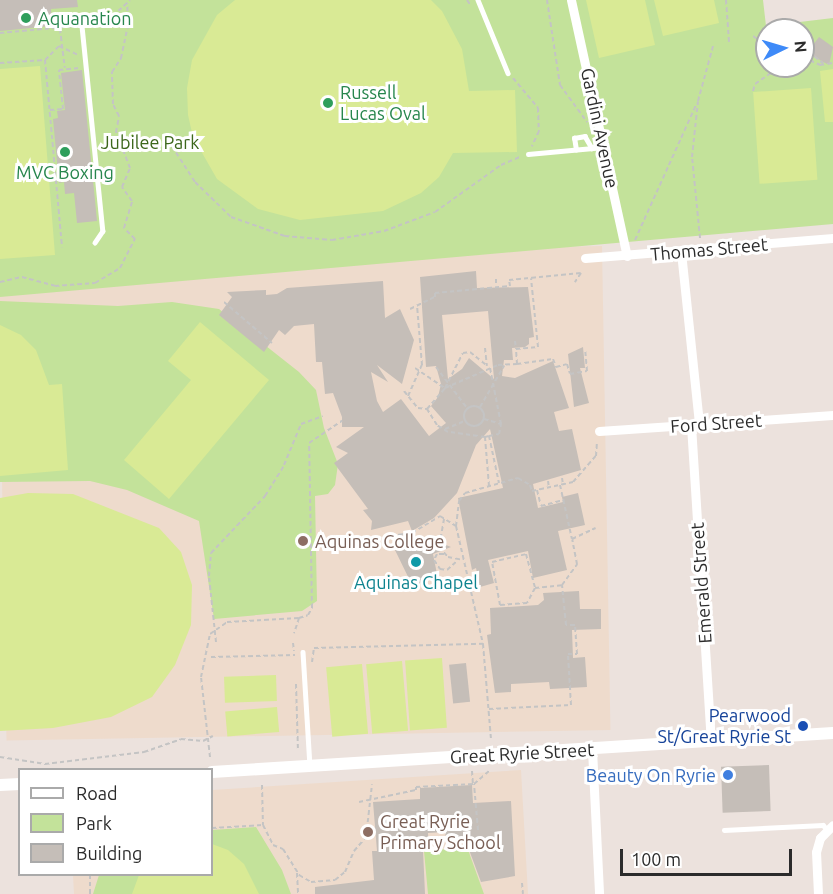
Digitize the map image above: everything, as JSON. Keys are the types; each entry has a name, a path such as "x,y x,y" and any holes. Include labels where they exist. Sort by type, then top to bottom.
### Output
{"main road":[{"name":"Great Ryrie Street","path":"213,772 833,733"},
{"path":"0,785 18,784"}],"street":[{"name":"Gardini Avenue","path":"571,0 627,256"},
{"name":"Thomas Street","path":"585,258 833,238"},
{"name":"Emerald Street","path":"681,252 695,425 711,741"},
{"name":"Ford Street","path":"596,431 833,415"},
{"path":"592,749 599,894"},
{"path":"818,894 816,852 830,827"}],"lane":[{"path":"478,0 508,73"},
{"path":"82,26 103,231 95,243"},
{"path":"576,150 574,138 585,136 592,148"},
{"path":"528,154 604,147"},
{"path":"303,652 310,767"},
{"path":"724,830 824,825 830,827"}],"path":[{"path":"0,33 60,29 107,21 130,0"},
{"path":"726,0 729,42"},
{"path":"60,29 65,69"},
{"path":"62,45 83,58"},
{"path":"0,63 45,60 62,45"},
{"path":"627,256 698,100 713,46"},
{"path":"815,57 825,65"},
{"path":"45,60 62,248"},
{"path":"815,61 825,65 833,63"},
{"path":"50,110 63,109 59,70 84,67"},
{"path":"168,140 195,182 231,217 285,236 332,240 384,231 435,212 501,165 528,154 539,131 538,108 508,73"},
{"path":"753,91 755,84 764,78"},
{"path":"698,100 692,157 701,250"},
{"path":"410,309 435,297 435,293 496,285 510,286 509,279 580,273 575,282"},
{"path":"516,349 538,347 531,278"},
{"path":"496,279 496,285"},
{"path":"224,302 272,343"},
{"path":"408,396 420,371 417,305"},
{"path":"515,341 517,364"},
{"path":"404,391 418,408 427,409 444,429 485,437 498,434 501,424 485,348"},
{"path":"447,387 488,368 553,359 556,367 567,364 570,374 587,371 585,350"},
{"path":"427,409 447,387 463,353 470,352 488,368"},
{"path":"484,419 480,407 505,365"},
{"path":"436,367 447,387"},
{"path":"415,368 447,387 468,408 480,407"},
{"path":"465,421 468,408"},
{"path":"216,642 208,576 211,553 265,496 284,465 301,424 323,416"},
{"path":"484,419 501,424"},
{"path":"444,429 465,421 476,427 484,419"},
{"path":"210,757 206,740 201,677 208,638 214,630 227,622 299,618 308,615 312,608 309,443 342,421"},
{"path":"491,739 483,644 456,526 462,496 519,478 530,485 532,491 576,480 596,456 596,431"},
{"path":"489,436 499,483"},
{"path":"485,437 489,486"},
{"path":"489,709 571,705 568,654 577,654 575,625 566,625 562,585 577,564 564,500 562,478"},
{"path":"548,481 549,488"},
{"path":"537,490 541,506 564,500"},
{"path":"361,540 395,537 427,526 440,516 456,526"},
{"path":"444,519 438,541 444,554"},
{"path":"572,539 596,528"},
{"path":"457,561 444,554 437,554 434,560 440,569 447,570 457,561 463,560"},
{"path":"526,554 535,588 527,603 500,605 492,562 526,554"},
{"path":"535,588 562,585"},
{"path":"294,633 299,618"},
{"path":"293,643 295,664"},
{"path":"310,663 314,648 483,644"},
{"path":"211,657 294,654"},
{"path":"296,674 298,751"},
{"path":"0,757 45,764 144,752 187,738 206,740 213,736"},
{"path":"359,802 416,790 416,787 473,784 490,770"},
{"path":"472,771 478,830"},
{"path":"262,785 263,825 273,845 283,849 297,871 311,882 335,880 345,872 354,851 366,837 372,801 372,784"},
{"path":"213,828 263,825"},
{"path":"297,871 298,894"},
{"path":"90,876 90,894"},
{"path":"522,883 523,894"}],"shaded area":[{"name":"Aquinas College","path":"602,246 610,730 7,740 0,257"},
{"name":"Great Ryrie Primary School","path":"521,770 528,894 74,894 73,876 213,876 213,790"}],"green space":[{"name":"Jubilee Park","path":"0,0 763,0 765,18 755,18 755,78 815,78 815,20 833,18 833,224 0,297"},
{"name":"Russell Lucas Oval","path":"235,0 431,0 442,11 462,49 469,91 515,90 517,152 453,153 439,177 421,193 383,211 300,220 258,209 217,179 193,137 188,115 187,88 192,60 217,15"},
{"path":"586,0 645,0 655,45 599,58"},
{"path":"654,0 714,0 719,23 663,36"},
{"path":"40,66 55,255 0,259 0,69"},
{"path":"833,69 833,122 825,122 820,71"},
{"path":"811,88 817,180 760,184 753,92"},
{"path":"0,301 118,306 172,302 219,309 299,372 316,390 324,428 338,464 335,485 328,494 315,496 317,601 302,611 214,619 199,521 127,490 90,481 0,482"},
{"path":"200,322 269,380 169,499 124,460 191,380 168,361"},
{"path":"0,325 21,335 36,350 49,385 62,384 68,470 0,476"},
{"path":"28,493 73,494 159,528 181,552 192,585 191,625 175,665 152,697 111,717 53,728 0,731 0,498"},
{"path":"442,658 447,728 410,730 405,661"},
{"path":"402,661 408,731 372,734 366,664"},
{"path":"362,664 368,734 332,737 326,667"},
{"path":"276,675 277,701 225,703 224,677"},
{"path":"277,707 279,732 227,736 225,712"},
{"path":"256,827 282,870 291,894 93,894 99,876 213,876 213,830"},
{"path":"213,844 228,850 244,864 259,894 132,894 139,876 213,876"},
{"path":"467,847 484,894 428,894 424,851"}],"building":[{"name":"Aquanation","path":"0,0 77,0 78,7 51,9 52,26 0,31"},
{"path":"819,37 833,47 829,65 815,57 815,42"},
{"path":"82,70 97,221 77,223 74,193 65,194 64,182 59,183 53,119 58,118 57,111 65,110 61,73"},
{"path":"476,271 477,288 528,287 534,337 529,338 529,344 525,347 512,348 513,360 504,360 502,376 515,378 553,361 569,408 554,412 559,431 572,429 581,470 533,484 538,508 563,502 562,497 578,493 585,525 558,531 567,570 533,578 528,551 488,560 494,583 480,587 476,568 472,570 458,498 503,488 490,429 476,445 457,493 434,518 412,531 408,521 371,530 372,521 363,510 368,509 334,463 348,453 336,447 364,427 342,427 342,417 333,393 325,394 322,362 316,362 314,324 294,326 285,335 279,330 264,352 219,315 232,297 227,292 266,290 266,295 277,294 287,288 383,281 385,318 400,309 414,340 402,384 377,365 388,382 371,372 377,401 383,412 401,399 429,436 446,423 431,406 438,397 441,384 436,366 426,367 420,277","holes":["488,311 494,379 469,358 462,369 448,379 442,315"]},
{"path":"583,347 585,368 580,368 589,403 574,407 568,354"},
{"name":"Aquinas Chapel","path":"436,541 451,547 433,554 437,574 413,587 394,548 428,547"},
{"path":"579,591 580,609 601,609 601,629 572,630 573,658 585,657 587,687 550,689 549,682 511,684 511,692 495,693 487,635 491,634 490,608 538,605 544,600 543,593"},
{"path":"466,663 470,702 453,704 449,665"},
{"path":"769,765 771,811 723,813 721,767"},
{"path":"472,785 473,803 511,801 515,876 481,882 465,839 446,840 445,832 428,833 429,850 423,850 425,894 315,894 315,887 374,880 372,851 377,851 373,802 420,799 420,788"}],"place":[{"name":"Aquanation","path":"26,18"},
{"name":"Russell Lucas Oval","path":"328,103"},
{"name":"MVC Boxing","path":"65,152"},
{"name":"Aquinas College","path":"303,541"},
{"name":"Aquinas Chapel","path":"416,562"},
{"name":"Pearwood St/Great Ryrie St","path":"803,726"},
{"name":"Beauty On Ryrie","path":"728,775"},
{"name":"Great Ryrie Primary School","path":"368,832"}]}
